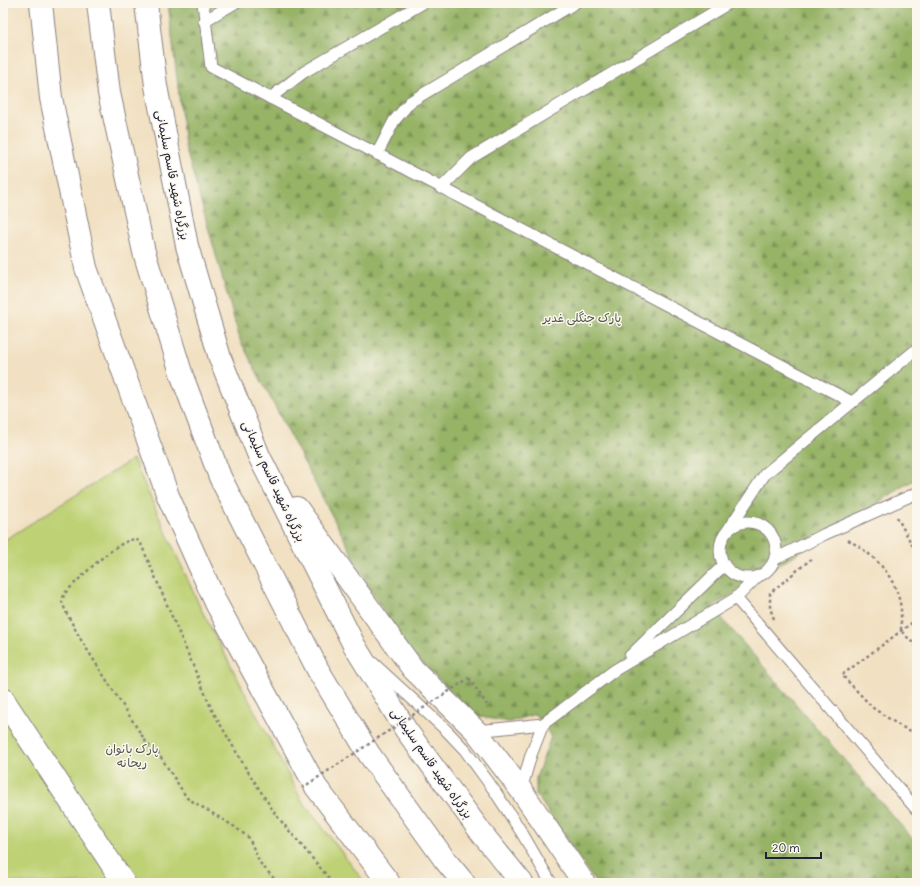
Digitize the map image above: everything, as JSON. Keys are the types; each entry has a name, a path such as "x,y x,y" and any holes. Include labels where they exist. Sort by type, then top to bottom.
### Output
{"main road":[{"path":"41,3 51,98 86,268 168,496 216,603 316,787 389,883"},
{"path":"98,3 109,93 144,252 182,376 220,477 318,670 369,754 445,860 464,883"},
{"name":"بزرگراه شهید قاسم سلیمانی","path":"146,3 156,86 187,246 220,358 259,456 354,645 406,730 483,835 522,883"},
{"path":"259,456 413,669 476,731 521,790 584,883"},
{"path":"3,699 124,883"}],"lane":[{"path":"203,3 204,21 211,67 852,402"},
{"path":"204,21 235,3"},
{"path":"270,98 304,72 423,3"},
{"path":"377,154 394,120 410,102 575,3"},
{"path":"441,188 471,158 729,3"},
{"path":"758,576 745,578 733,574 724,565 720,553 721,540 765,474 917,349"},
{"path":"775,559 825,534 917,493"},
{"path":"476,731 543,724 616,670 736,598 758,576 768,570 775,559 776,547 772,535 763,526 751,522 738,523 728,530"},
{"path":"616,670 724,565"},
{"path":"736,598 917,810"},
{"path":"354,645 447,731 465,750 522,833 551,883"},
{"path":"521,790 531,755 543,724"}],"path":[{"path":"895,513 917,554"},
{"path":"842,537 858,546 879,562 892,581 900,608 901,631 917,647"},
{"path":"278,883 260,862 249,838 235,827 187,798 157,751 148,745 81,640 66,612 62,602 64,594 97,562 129,539 136,539 140,544 212,710 245,767 276,815 333,883"},
{"path":"775,622 770,608 770,593 814,556"},
{"path":"917,619 842,675 874,708 900,726 917,734"},
{"path":"302,788 469,678 487,705"}],"green space":[{"name":"پارک جنگلی غدیر","path":"168,3 917,3 917,478 712,607 917,844 917,883 596,883 536,794 536,778 551,737 543,724 535,714 509,722 476,716 407,648 373,594 240,340 185,146"},
{"name":"پارک بانوان ریحانه","path":"133,459 201,609 301,799 365,883 3,883 3,541"}]}
